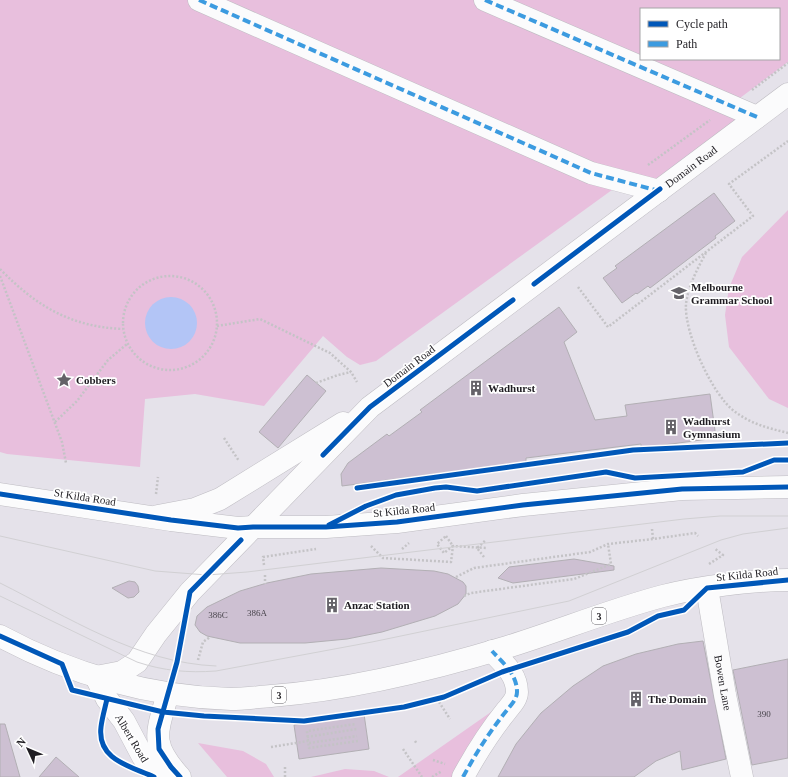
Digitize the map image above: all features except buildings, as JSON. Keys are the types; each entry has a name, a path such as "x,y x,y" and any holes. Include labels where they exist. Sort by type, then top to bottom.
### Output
{"street":[{"path":"199,0 591,173 659,191"},
{"path":"485,0 757,117"},
{"name":"Domain Road","path":"96,677 109,676 122,672 138,662 156,634 185,598 370,407 788,94"},
{"path":"151,517 195,509 220,499 370,407"},
{"name":"St Kilda Road","path":"0,494 151,517 238,528 253,528 326,527 397,522 523,505 682,490 788,487"},
{"name":"St Kilda Road","path":"0,636 18,646 96,677 168,693 232,699 316,693 380,680 492,651 663,596 708,588 788,580"},
{"name":"Bowen Lane","path":"708,588 725,695 742,777"},
{"path":"463,777 488,735 513,702 517,694 517,688 510,670 492,651"},
{"name":"Albert Road","path":"96,677 107,699 124,721 143,757 157,777"},
{"name":"Albert Road","path":"168,693 158,729 159,749 170,767 180,777"}],"path":[{"path":"625,181 731,106 788,63"},
{"path":"578,287 608,327 753,216 729,184 788,141"},
{"path":"707,251 695,273 686,305 692,340 708,378 733,410 759,426 788,432"},
{"path":"0,269 19,289 57,314 92,325 123,330"},
{"path":"0,276 55,422 62,442 66,464"},
{"path":"168,276 184,278 198,285 209,296 215,310 217,326 214,341 206,354 194,364 179,370 164,370 149,366 136,357 127,344 123,330 124,314 129,299 139,287 153,279 168,276"},
{"path":"217,326 260,319 330,353 351,372 358,382"},
{"path":"55,422 77,401 108,360 127,344"},
{"path":"316,383 351,372"},
{"path":"224,438 241,463"},
{"path":"652,529 653,538"},
{"path":"456,577 474,568 590,552 608,544 694,533 698,536"},
{"path":"383,558 451,562 453,546 446,536 436,544 444,553 453,546 486,548"},
{"path":"477,548 486,540"},
{"path":"464,596 470,593 574,579 611,564 608,544"},
{"path":"264,565 263,557 316,551 318,546"},
{"path":"477,548 484,557"},
{"path":"705,566 723,555 714,548"},
{"path":"265,575 265,584"},
{"path":"198,660 203,642 210,637"},
{"path":"432,700 444,697"},
{"path":"439,702 450,719"},
{"path":"356,724 307,731 308,742 309,748 358,741"},
{"path":"308,736 357,730"},
{"path":"271,747 358,736"},
{"path":"404,749 422,777"},
{"path":"432,777 448,768 448,765 434,760"},
{"path":"285,765 285,777"}],"shaded area":[{"path":"0,0 788,0 788,62 724,110 740,117 652,182 634,174 376,361 360,365 347,357 323,336 264,406 195,394 145,399 140,467 7,454 0,452"},
{"path":"788,210 788,408 769,399 729,347 725,315 729,288 742,257"},
{"path":"491,712 493,714 456,777 398,777"},
{"path":"198,743 243,751 266,764 274,777 227,777"},
{"path":"345,769 374,771 389,777 311,777"}],"water":[{"path":"171,297 181,299 189,305 195,313 197,323 195,333 189,341 181,347 171,349 161,347 153,341 147,333 145,323 147,313 153,305 161,299"}],"tram line":[{"path":"0,536 155,571 207,575 247,572 684,519 720,516 788,516"},
{"path":"0,596 137,662 176,671 216,671 372,642 569,601 721,540 743,534 788,528"},
{"path":"0,583 104,636 131,647 159,657 187,663 216,666"}],"marked path":[{"path":"199,0 591,173 659,191"},
{"path":"485,0 757,117"},
{"path":"463,777 484,742 514,702 517,695 515,680 512,674 505,664 492,651"}],"cycle path":[{"path":"534,284 660,189"},
{"path":"323,455 370,407 513,300"},
{"path":"357,488 633,450 788,443"},
{"path":"329,525 366,506 396,495 435,488 446,487 477,491 606,472 635,478 743,472 774,460 788,460"},
{"path":"0,494 171,520 238,528 326,527 397,522 523,505 682,489 788,487"},
{"path":"180,777 159,749 158,729 177,662 190,592 241,540"},
{"path":"0,636 62,664 72,690 163,712 204,716 304,721 404,707 444,697 502,672 628,632 658,616 684,610 707,588 788,580"},
{"path":"107,699 101,727 101,738 104,747 117,760 154,777"}],"place":[{"name":"Melbourne Grammar School","path":"679,293"},
{"name":"Cobbers","path":"64,380"},
{"name":"Wadhurst","path":"476,388"},
{"name":"Wadhurst Gymnasium","path":"671,427"},
{"name":"Anzac Station","path":"332,605"},
{"name":"The Domain","path":"636,699"}]}
